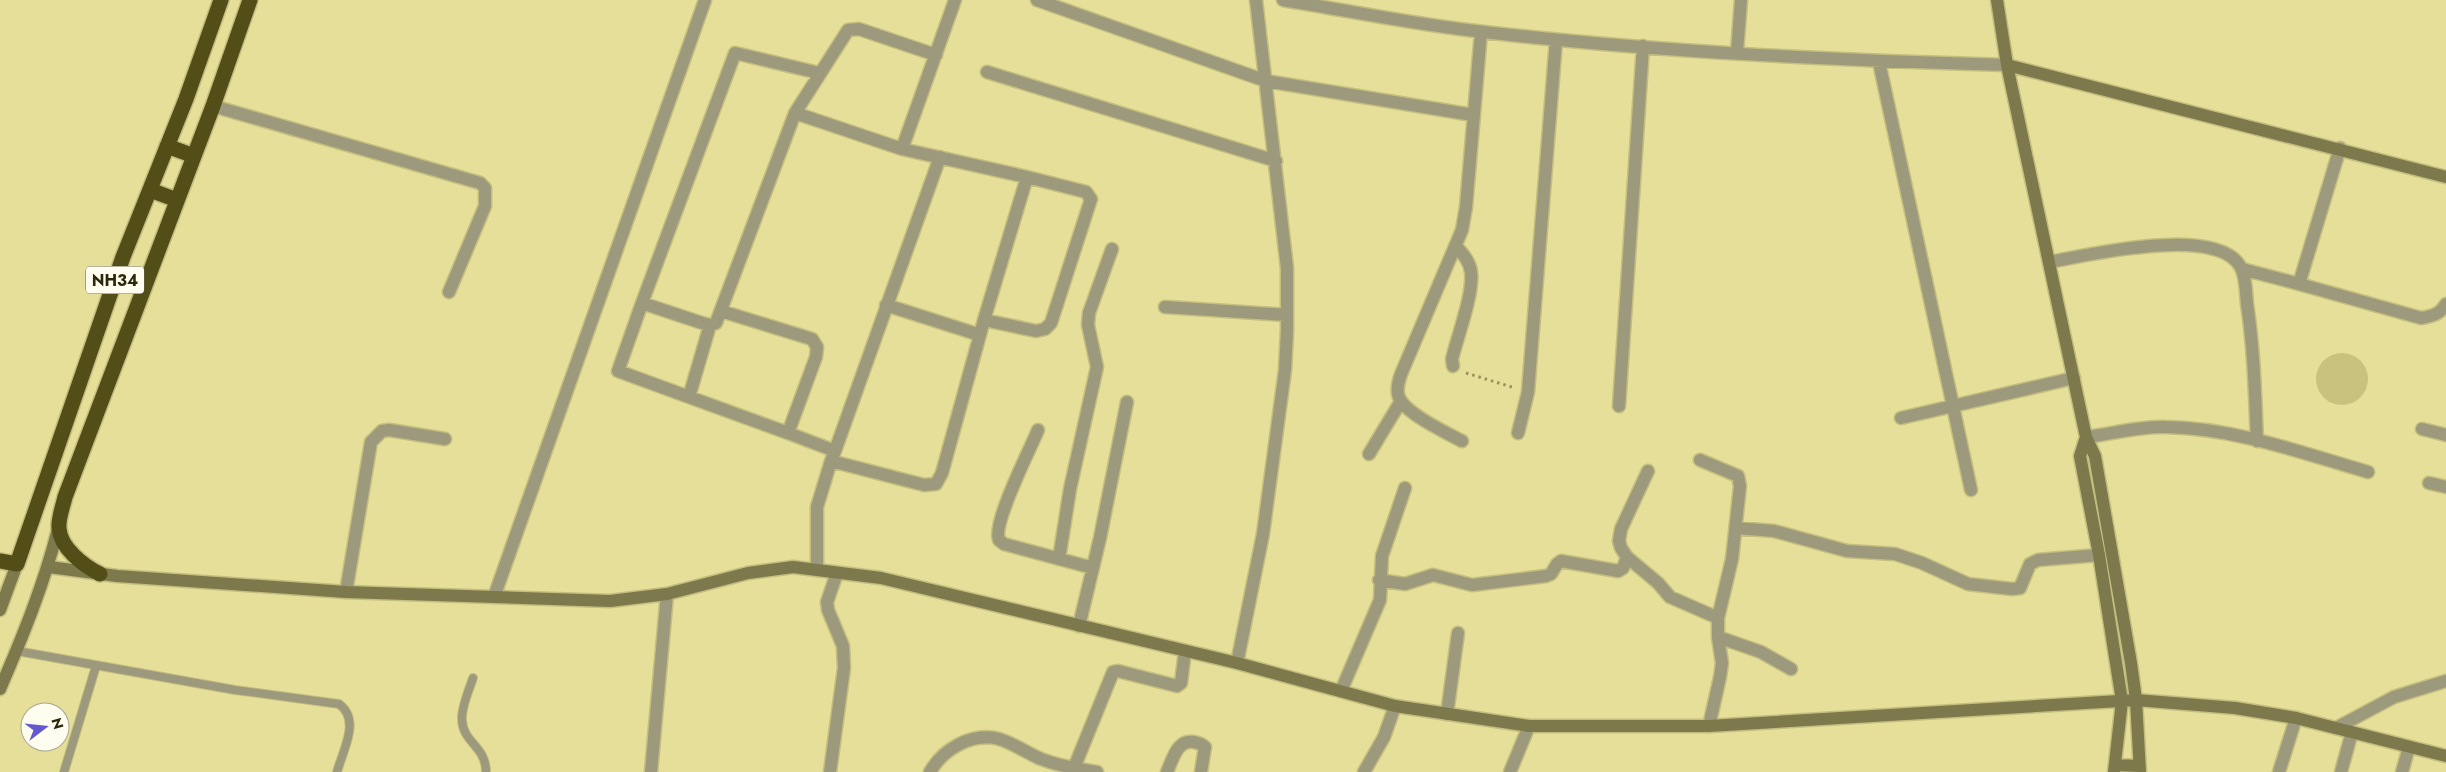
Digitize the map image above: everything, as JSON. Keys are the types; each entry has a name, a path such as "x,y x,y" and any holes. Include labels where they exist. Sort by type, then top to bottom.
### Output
{"highway":[{"name":"NH34","path":"17,564 123,257 167,146 221,0"},
{"name":"NH34","path":"58,529 65,497 213,106 250,0"},
{"path":"167,146 194,156"},
{"path":"150,190 177,200"},
{"path":"58,529 68,549 77,560 100,574"},
{"path":"0,561 17,564"}],"street":[{"path":"494,597 705,0"},
{"path":"902,149 955,0"},
{"path":"1037,0 1266,81 1473,115"},
{"path":"1237,663 1263,534 1285,370 1288,315 1287,268 1256,0"},
{"path":"1283,0 1481,32 1556,40 1879,62 2007,66 2340,148 2446,177"},
{"path":"1737,52 1741,0"},
{"path":"1997,0 2007,66 2086,437 2095,456 2136,700 2140,769 2114,768 2122,701 2099,554 2080,456 2086,437"},
{"path":"642,303 710,325 716,323 795,113 844,35 853,28 936,54"},
{"path":"1462,441 1405,407 1398,392 1399,380 1456,246 1466,207 1481,32"},
{"path":"1518,433 1528,392 1556,40"},
{"path":"1619,406 1643,46"},
{"path":"820,73 736,53 618,370 788,433 833,456 924,485 936,484 942,473 1026,177"},
{"path":"1879,62 1971,490"},
{"path":"987,72 1276,161"},
{"path":"213,106 480,184 485,188 485,206 449,292"},
{"path":"795,113 902,149 1086,192 1091,199 1051,323 1046,329 1036,331 984,320"},
{"path":"2299,284 2340,148"},
{"path":"817,570 817,507 886,304 940,157"},
{"path":"2050,262 2138,245 2190,245 2224,252 2242,269 2421,318 2433,316 2442,311 2446,304"},
{"path":"1453,366 1452,360 1471,285 1471,272 1466,258 1456,246"},
{"path":"1059,559 1070,489 1097,367 1088,325 1089,313 1112,249"},
{"path":"2242,269 2254,345 2257,441"},
{"path":"886,304 980,335"},
{"path":"1165,307 1288,315"},
{"path":"721,310 812,339 817,347 816,358 788,433"},
{"path":"688,397 710,325"},
{"path":"1901,418 2074,378"},
{"path":"1369,454 1401,401"},
{"path":"1079,626 1093,568 1127,402"},
{"path":"2086,437 2164,427 2201,430 2257,441 2368,472"},
{"path":"2422,429 2446,435"},
{"path":"346,592 371,442 382,432 389,430 445,439"},
{"path":"1038,430 1010,492 997,536 1004,544 1093,568"},
{"path":"1700,460 1738,476 1740,486 1728,581 1718,618 1718,637 1722,663 1709,726"},
{"path":"1648,471 1621,529 1619,541 1627,558 1677,602 1718,618"},
{"path":"2429,483 2446,487"},
{"path":"1341,691 1380,600 1382,556 1405,488"},
{"path":"1736,528 1774,531 1847,551 1895,554 1922,563 1968,584 2012,589 2020,588 2030,564 2038,560 2099,554"},
{"path":"0,689 17,651 49,567 58,529"},
{"path":"1380,580 1404,584 1433,575 1464,584 1484,584 1546,576 1551,574 1557,564 1561,562 1618,571 1623,568 1627,558"},
{"path":"0,610 17,564"},
{"path":"49,567 100,574 346,592 610,601 667,594 748,572 793,567 881,578 1237,663 1395,706 1529,726 1709,726 2136,700 2235,708 2296,718 2446,756"},
{"path":"830,772 844,668 843,646 828,610 828,602 836,573"},
{"path":"651,772 667,594"},
{"path":"1447,714 1458,633"},
{"path":"1718,637 1761,652 1791,668"},
{"path":"1074,768 1113,672 1118,671 1178,686 1181,683 1185,651"},
{"path":"2336,728 2394,697 2446,681"},
{"path":"1364,772 1384,738 1395,706"},
{"path":"2279,772 2296,718"},
{"path":"1510,772 1529,726"},
{"path":"2341,772 2352,732"},
{"path":"930,772 942,755 956,746 979,738 1001,740 1040,758 1074,768 1097,772"},
{"path":"1167,772 1178,747 1189,741 1201,743 1205,747 1201,772"},
{"path":"2402,772 2409,747"}],"lane":[{"path":"17,651 234,690 339,704 346,709 350,717 351,726 337,772"},
{"path":"64,772 96,666"},
{"path":"473,678 461,719 468,738 478,746 484,756 486,772"}],"path":[{"path":"1453,366 1457,370 1528,392"}],"building":[{"path":"2342,353 2356,357 2364,365 2368,379 2364,393 2356,401 2342,405 2328,401 2320,393 2316,379 2320,365 2328,357"}]}
